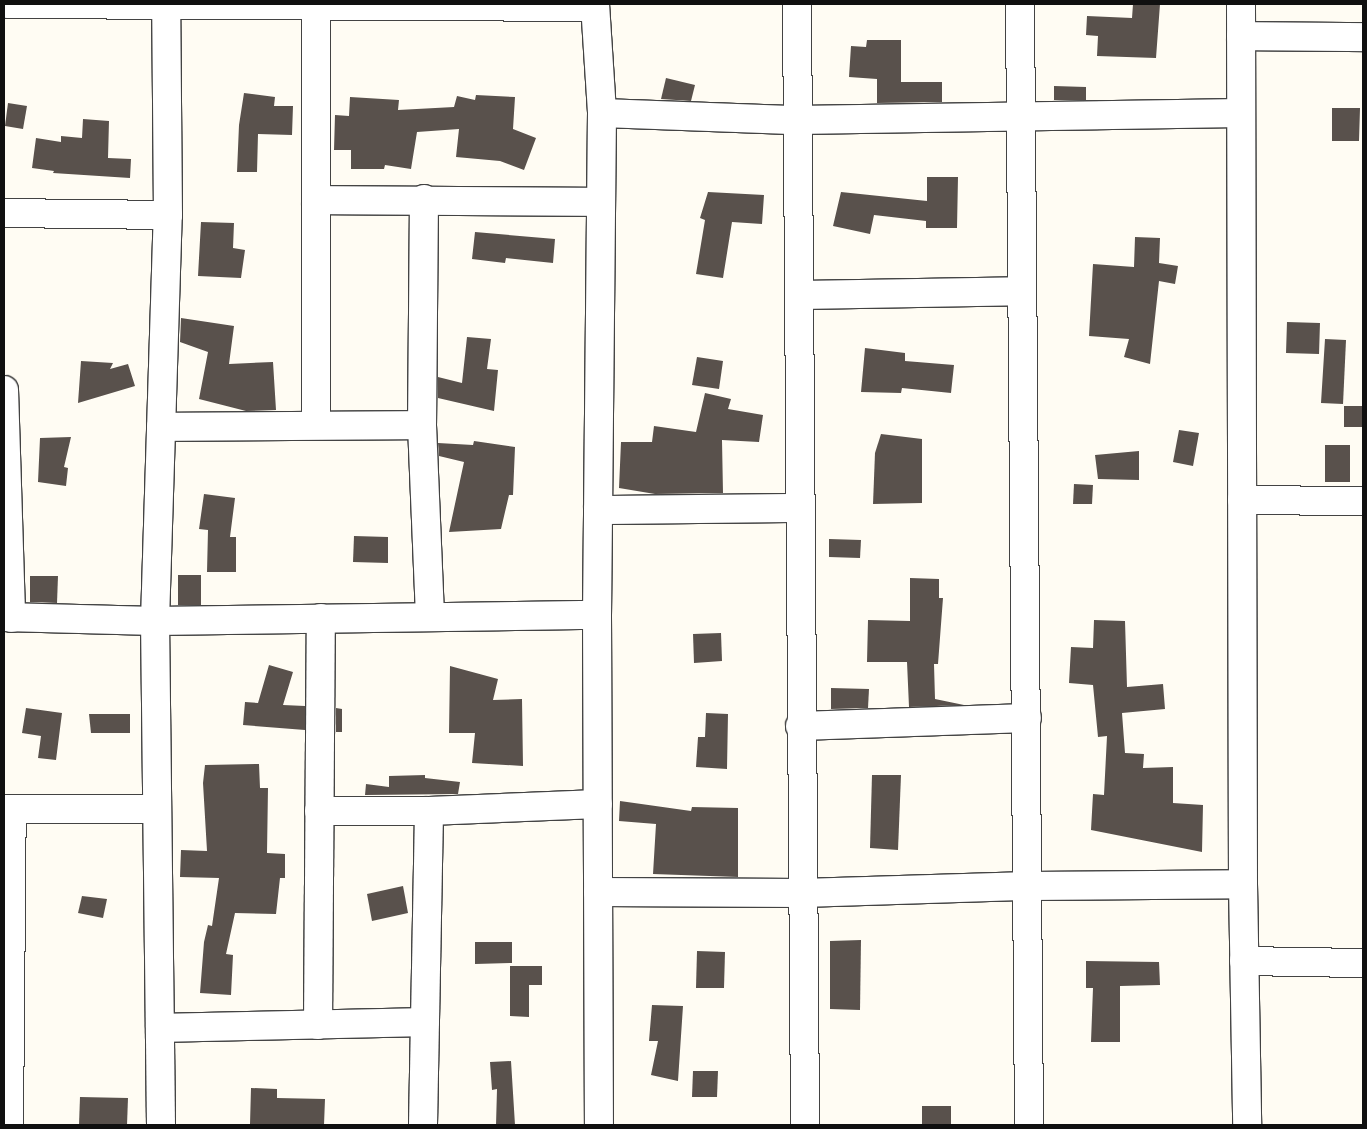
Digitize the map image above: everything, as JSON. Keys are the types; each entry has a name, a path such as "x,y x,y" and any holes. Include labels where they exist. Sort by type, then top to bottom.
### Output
{"street":[{"path":"7,4 316,7 426,5 595,6 602,112 598,510 599,1125"},
{"path":"797,4 800,295 800,726 805,1125"},
{"path":"1020,4 1019,116 1029,886 1029,1125"},
{"path":"1241,4 1243,884 1247,1125"},
{"path":"161,1125 155,621 168,215 166,5"},
{"path":"316,7 316,425"},
{"path":"1241,36 1363,36"},
{"path":"602,112 797,120 1241,113"},
{"path":"316,200 424,199 601,202"},
{"path":"424,199 422,425 430,616"},
{"path":"4,213 168,215"},
{"path":"800,295 1021,292"},
{"path":"4,390 7,617 155,621 598,615"},
{"path":"161,427 422,425"},
{"path":"1242,500 1363,501"},
{"path":"598,510 799,508"},
{"path":"318,1025 321,618"},
{"path":"800,726 1027,718"},
{"path":"320,811 429,811 598,804"},
{"path":"9,1125 7,1021 8,809 157,810"},
{"path":"423,1125 429,811"},
{"path":"598,892 802,894 1029,886 1243,884"},
{"path":"1244,961 1363,963"},
{"path":"160,1028 425,1022"}],"building":[{"path":"1133,4 1160,4 1156,58 1097,56 1098,36 1086,35 1087,16 1132,18"},
{"path":"867,40 901,40 901,82 942,82 942,102 877,103 877,79 849,77 851,46 866,47"},
{"path":"666,78 695,85 691,101 661,99"},
{"path":"1054,86 1086,87 1086,100 1054,100"},
{"path":"244,93 275,97 274,106 293,106 292,135 258,134 257,172 237,172 239,125"},
{"path":"476,95 515,97 513,129 536,138 524,170 500,161 456,157 459,129 417,132 411,169 385,165 384,169 351,169 351,150 334,150 335,115 349,116 350,97 399,100 398,110 454,107 457,96 475,100"},
{"path":"8,103 27,106 23,129 5,126"},
{"path":"1332,108 1360,108 1359,141 1332,141"},
{"path":"83,119 109,121 108,158 131,159 130,178 53,173 54,171 32,168 36,138 61,142 61,136 82,138"},
{"path":"927,177 958,177 957,228 926,228 926,221 874,215 870,234 833,226 841,192 927,201"},
{"path":"708,192 764,195 762,224 732,222 723,278 696,274 705,220 700,218"},
{"path":"201,222 234,223 233,248 245,250 241,278 198,276"},
{"path":"475,232 555,239 553,263 506,258 505,263 472,259"},
{"path":"1135,237 1160,238 1159,263 1178,266 1175,284 1159,281 1150,364 1124,357 1129,339 1089,336 1093,264 1134,267"},
{"path":"181,318 234,326 229,364 273,362 276,410 246,411 199,399 208,352 180,342"},
{"path":"1287,322 1320,323 1319,354 1286,353"},
{"path":"467,337 491,339 487,369 498,370 494,411 438,398 438,377 462,383"},
{"path":"1325,339 1346,340 1343,404 1321,403"},
{"path":"865,348 905,353 905,361 954,365 951,393 902,388 901,393 861,392"},
{"path":"697,357 723,361 719,389 692,385"},
{"path":"81,361 113,363 110,369 128,364 135,386 78,403"},
{"path":"705,393 731,399 728,409 763,415 759,442 722,440 723,493 655,494 619,488 621,442 652,442 654,426 696,432"},
{"path":"1344,406 1363,406 1363,427 1344,427"},
{"path":"1179,430 1199,433 1193,466 1173,462"},
{"path":"881,434 922,439 922,503 873,504 875,453"},
{"path":"71,437 64,467 68,468 66,486 38,482 40,438"},
{"path":"474,441 515,447 513,495 509,495 501,529 449,532 464,462 439,456 438,443 473,445"},
{"path":"1325,445 1350,445 1350,482 1325,482"},
{"path":"1139,451 1139,480 1098,479 1095,455"},
{"path":"1074,484 1093,485 1092,504 1073,504"},
{"path":"204,494 235,498 230,537 236,537 236,572 207,572 208,530 199,529"},
{"path":"354,536 388,537 388,563 353,562"},
{"path":"829,539 861,540 860,558 829,557"},
{"path":"178,575 201,575 201,605 178,605"},
{"path":"30,576 58,576 57,603 30,602"},
{"path":"910,578 939,579 939,598 943,598 938,664 934,664 935,699 964,705 909,707 907,662 867,662 868,620 910,621"},
{"path":"1094,620 1125,621 1127,687 1163,684 1165,709 1122,713 1125,753 1144,754 1143,768 1173,767 1173,803 1203,805 1202,852 1091,830 1093,794 1104,795 1107,736 1098,737 1093,685 1069,683 1071,647 1093,648"},
{"path":"721,633 722,661 694,663 693,634"},
{"path":"269,665 293,672 283,705 305,706 305,730 243,725 245,702 258,703"},
{"path":"450,666 498,679 493,700 522,699 523,766 472,763 475,733 449,733"},
{"path":"831,688 869,689 868,708 831,709"},
{"path":"26,708 62,713 56,760 38,758 41,736 22,733"},
{"path":"336,708 342,709 342,732 336,732"},
{"path":"706,713 728,714 727,769 696,767 698,737 705,737"},
{"path":"89,714 130,714 130,733 91,733"},
{"path":"259,764 260,788 268,788 267,853 285,854 285,878 280,878 276,914 235,913 226,954 233,955 231,995 200,993 204,942 208,925 212,926 219,878 180,877 181,850 207,851 203,783 205,765"},
{"path":"425,775 425,778 460,782 458,794 365,795 366,784 389,787 389,776"},
{"path":"872,775 901,775 898,850 870,848"},
{"path":"620,801 691,811 692,807 738,808 738,877 653,874 656,824 619,821"},
{"path":"403,886 408,913 372,921 367,894"},
{"path":"82,896 107,899 103,918 78,913"},
{"path":"861,940 860,1010 830,1009 830,941"},
{"path":"475,942 512,942 512,963 475,964"},
{"path":"697,951 725,952 724,988 696,988"},
{"path":"1086,961 1159,962 1160,985 1120,986 1120,1042 1091,1042 1093,988 1086,988"},
{"path":"510,966 542,966 542,985 529,985 529,1017 510,1016"},
{"path":"652,1005 683,1006 678,1081 651,1075 658,1041 649,1041"},
{"path":"511,1061 515,1125 496,1125 497,1089 492,1090 490,1062"},
{"path":"693,1071 718,1071 717,1097 692,1097"},
{"path":"251,1088 277,1089 277,1098 325,1099 324,1125 250,1124"},
{"path":"80,1097 128,1098 127,1125 79,1125"},
{"path":"922,1106 951,1106 951,1125 922,1125"}]}
